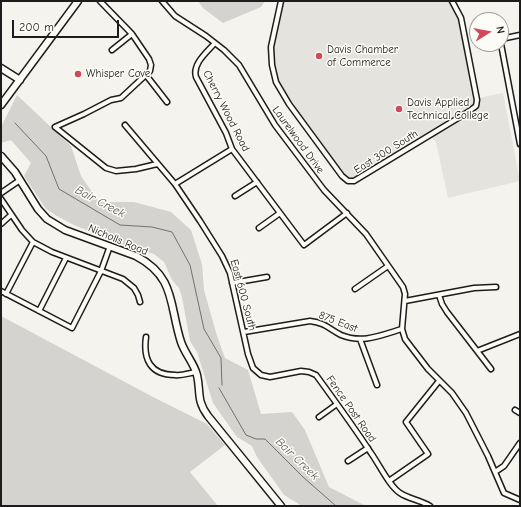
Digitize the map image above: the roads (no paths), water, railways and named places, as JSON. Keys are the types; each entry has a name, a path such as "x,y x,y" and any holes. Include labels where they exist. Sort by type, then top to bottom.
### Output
{"street":[{"path":"1,105 78,1"},
{"path":"100,1 132,34 151,65 150,71 121,98 111,100 55,127 106,168 116,171 136,169 157,164"},
{"name":"Laurelwood Drive","path":"162,1 175,16 215,43 239,65 275,125 324,190 366,234 403,287 405,301"},
{"name":"East 300 South","path":"280,1 271,47 272,65 279,89 342,176 348,181 354,181 476,106 477,100 461,18 452,1"},
{"path":"112,50 132,34"},
{"path":"509,38 520,36"},
{"name":"Cherry Wood Road","path":"215,43 199,62 195,69 195,73 226,133 232,149 304,245 347,213"},
{"path":"503,52 520,144"},
{"path":"1,68 20,80"},
{"path":"146,75 167,102"},
{"name":"East 600 South","path":"125,126 175,184 200,220 222,256 232,283 248,354"},
{"path":"175,184 232,149"},
{"name":"Nicholls Road","path":"1,156 15,172 38,209 47,219 65,230 136,256 154,268 164,280 171,296 182,344 196,372 199,398 203,409 281,506"},
{"path":"1,193 20,180"},
{"path":"236,196 257,182"},
{"path":"1,199 22,230 33,242 66,258 127,282 136,292 140,302"},
{"path":"259,228 280,213"},
{"path":"1,224 11,215"},
{"path":"6,294 33,242"},
{"path":"1,291 72,328 101,271 110,246"},
{"path":"39,311 66,258"},
{"path":"355,289 388,266"},
{"path":"232,283 267,277"},
{"path":"496,287 474,288 405,301 402,329 410,348 439,381 452,393 466,413 504,493 520,500"},
{"path":"439,295 447,312 491,369"},
{"name":"875 East","path":"244,332 310,321 320,322 340,334 360,339 378,337 402,329"},
{"path":"477,351 520,334"},
{"path":"146,337 145,354 148,362 154,368 163,373 175,375 196,372"},
{"path":"360,339 377,385"},
{"name":"Fence Post Road","path":"248,354 254,368 261,375 270,377 301,371 316,375 398,492 430,506"},
{"path":"389,481 428,454 406,422 439,381"},
{"path":"319,417 337,404"},
{"path":"515,410 520,413"},
{"path":"495,472 504,466 520,443"},
{"path":"348,461 368,448"}],"waterway":[{"name":"Bair Creek","path":"15,123 46,156 59,189 120,225 152,227 172,232 190,265 204,329 221,358 222,385"},
{"name":"Bair Creek","path":"219,388 246,435 256,439 265,439 303,477 336,506"}],"place":[{"name":"Davis Chamber of Commerce","path":"319,56"},
{"name":"Whisper Cove","path":"78,74"},
{"name":"Davis Applied Technical College","path":"399,109"}]}
